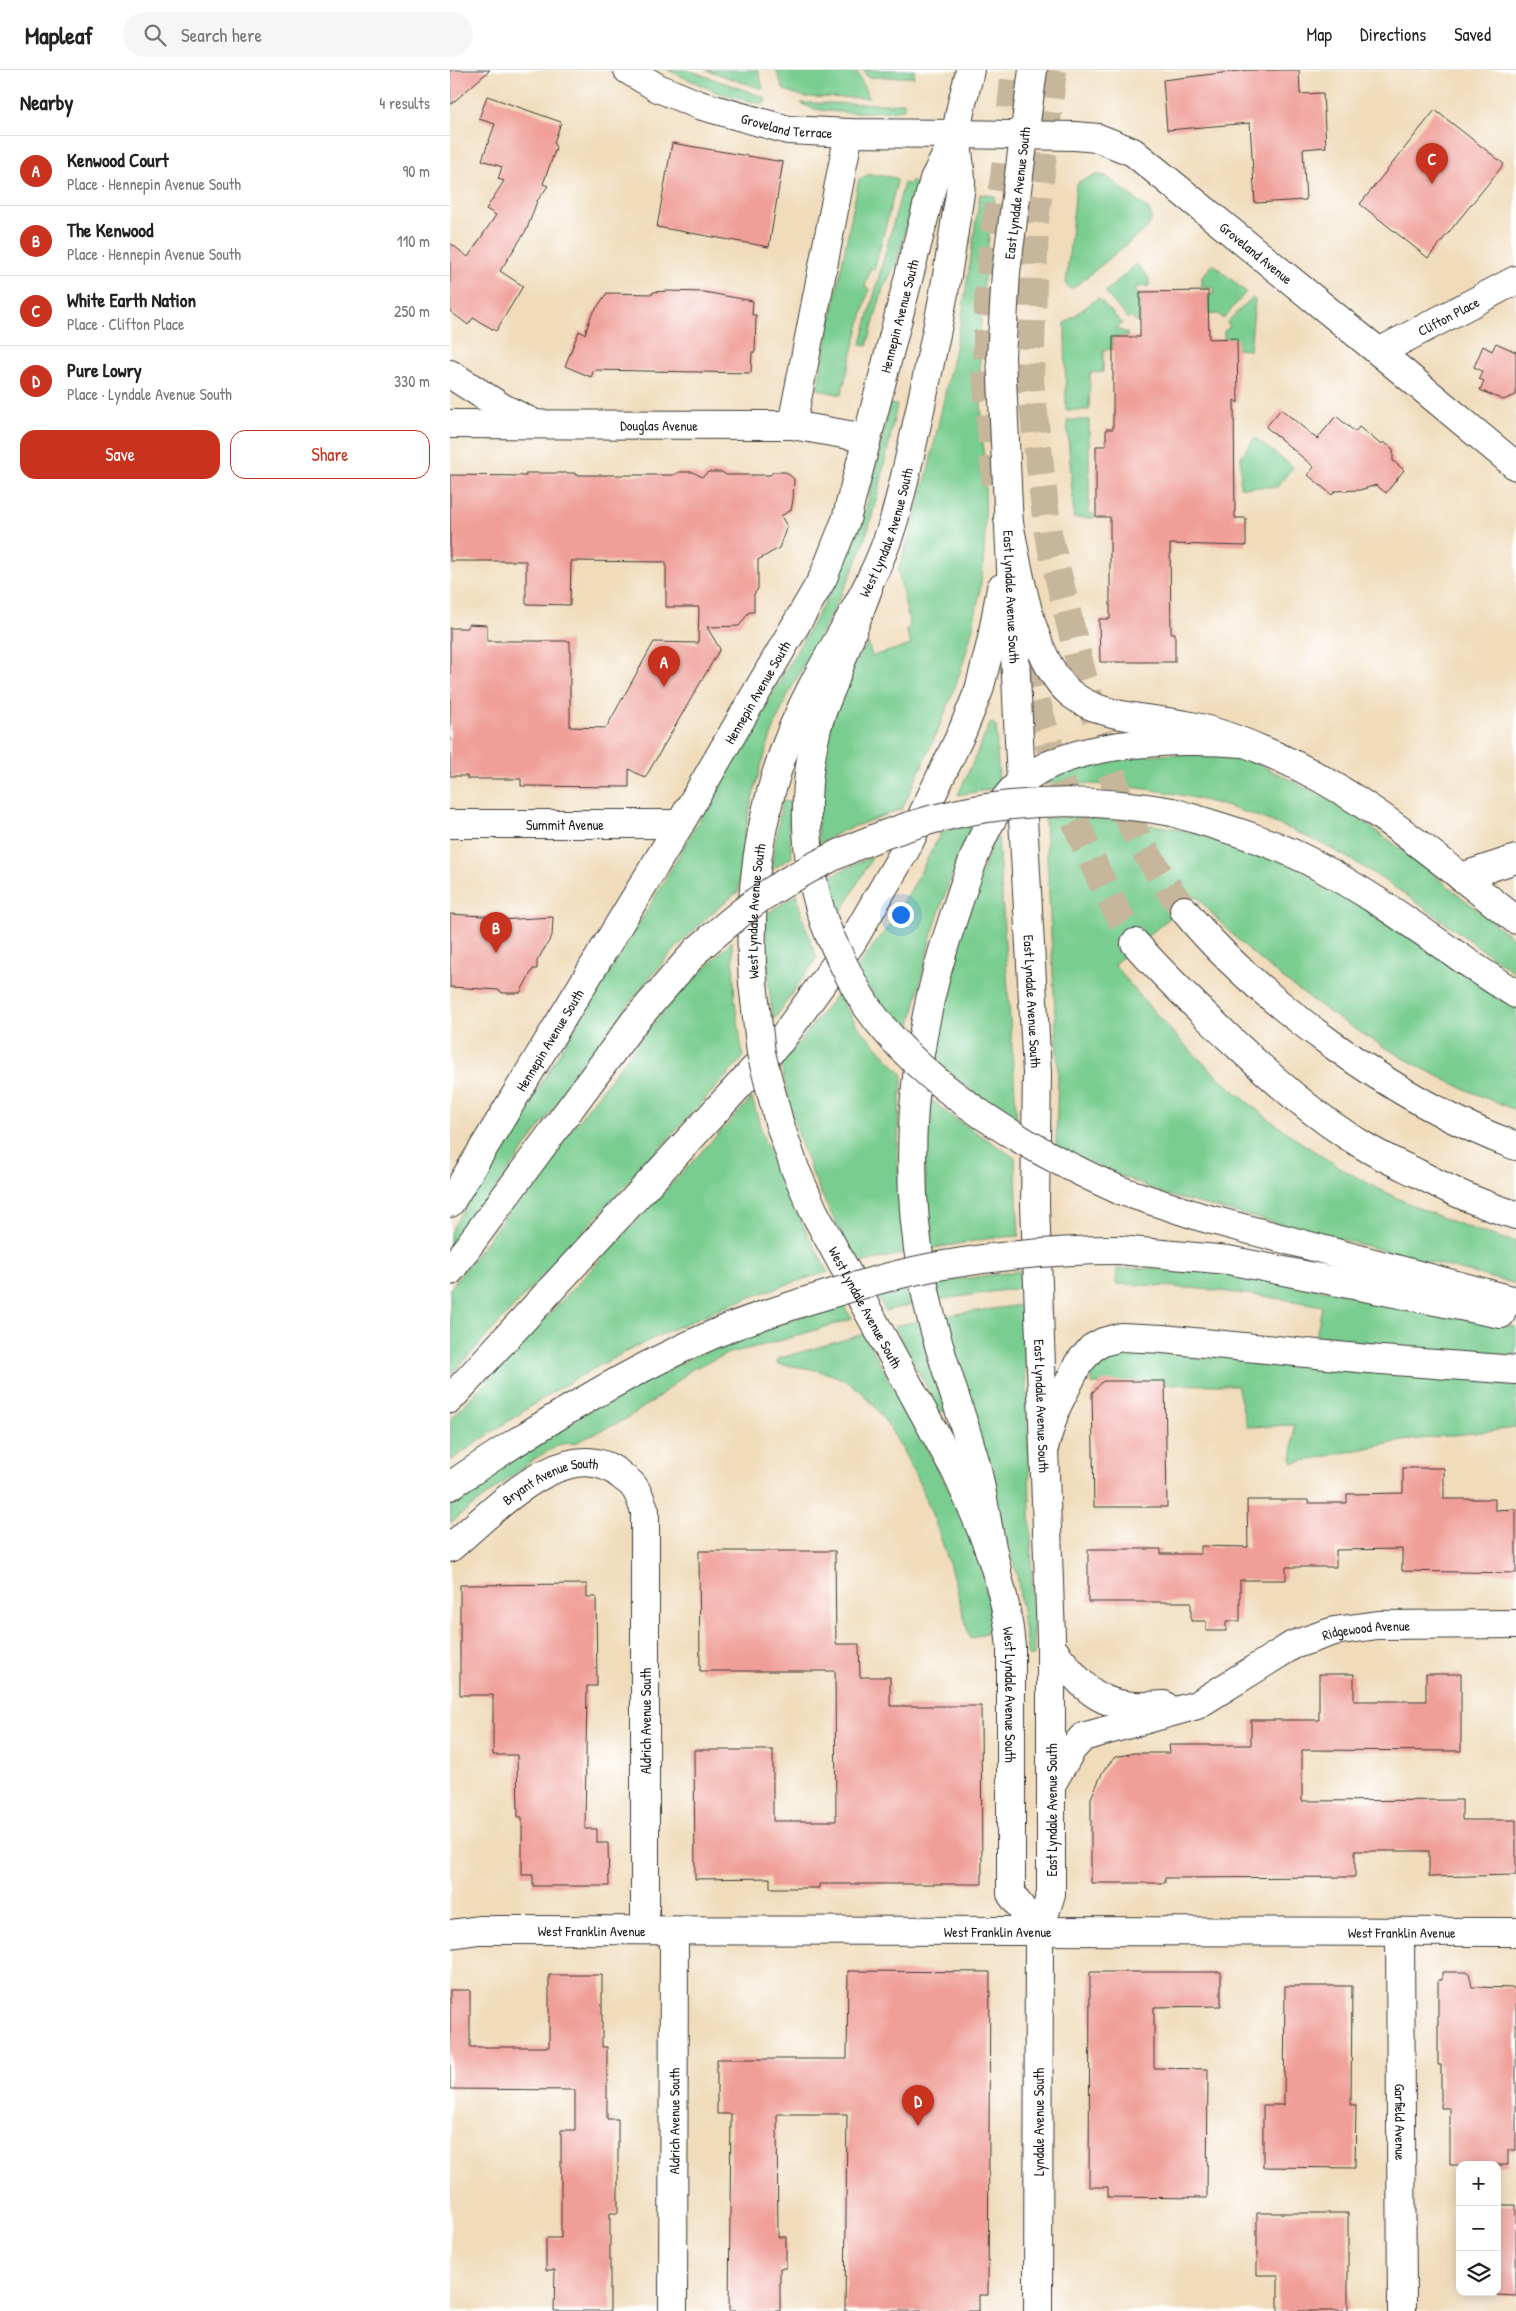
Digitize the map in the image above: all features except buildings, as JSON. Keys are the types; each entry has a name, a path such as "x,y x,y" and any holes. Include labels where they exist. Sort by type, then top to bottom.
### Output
{"main road":[{"name":"Groveland Terrace","path":"628,70 658,88 683,98 753,122 788,130 849,133 957,134"},
{"name":"West Lyndale Avenue South","path":"970,70 957,134 961,183 944,298 894,520 868,589 814,682 797,717 773,784 763,826 754,885 751,932 753,983 761,1053 779,1122 795,1169 814,1212 955,1470 973,1506 997,1570 1007,1607 1011,1647 1011,1894 1039,1932"},
{"name":"East Lyndale Avenue South","path":"1033,70 1006,272 1001,358 1037,1073 1035,1204 1051,1647 1052,1894 1039,1932"},
{"path":"792,425 849,133"},
{"name":"Groveland Avenue","path":"957,134 1098,138 1133,152 1516,466"},
{"name":"Hennepin Avenue South","path":"450,1203 680,824 823,578 846,520 934,179 957,134"},
{"name":"Clifton Place","path":"1379,352 1516,280"},
{"path":"450,374 503,408 535,424"},
{"name":"Douglas Avenue","path":"450,424 792,425 866,438"},
{"path":"1008,518 1038,642 1052,672 1071,694 1107,710 1198,727 1244,743 1294,764 1350,795 1393,825 1516,920"},
{"path":"450,1399 781,1040 852,942 906,850 958,740 978,690 998,610 1008,518"},
{"path":"868,589 817,727 809,777 810,855 819,904 829,934 850,978 868,1008 897,1043 937,1080 988,1118 1032,1146 1119,1190 1201,1217 1516,1301"},
{"path":"997,1570 975,1464 941,1354 926,1293 914,1200 913,1140 919,1049 928,1004 942,953 964,885 987,830 1006,798 1021,782 1055,762 1112,747 1173,740 1244,743"},
{"path":"450,1271 634,1022 697,950 762,898 799,876 876,837 923,821 970,811 1048,801 1120,804 1172,812 1250,837 1317,865 1376,900 1483,974 1516,994"},
{"name":"Summit Avenue","path":"450,824 680,824"},
{"path":"1461,878 1516,859"},
{"path":"1184,910 1207,938 1243,974 1307,1026 1364,1068 1401,1092 1464,1126 1516,1146"},
{"path":"1135,942 1169,981 1260,1068 1291,1095 1327,1121 1364,1146 1435,1183 1472,1200 1516,1215"},
{"path":"450,1486 497,1454 638,1370 732,1326 803,1302 875,1281 943,1266 1070,1250 1119,1250 1228,1260 1516,1317"},
{"path":"1044,1447 1056,1408 1078,1364 1092,1348 1103,1342 1121,1337 1163,1339 1359,1358 1516,1370"},
{"name":"Bryant Avenue South","path":"450,1548 525,1485 547,1471 571,1462 595,1461 615,1470 634,1487 645,1511"},
{"name":"Aldrich Avenue South","path":"645,1511 645,1930"},
{"name":"Ridgewood Avenue","path":"1051,1785 1072,1749 1083,1737 1187,1709 1230,1686 1294,1645 1334,1631 1378,1625 1516,1624"},
{"name":"Ridgewood Avenue","path":"1051,1647 1092,1693 1111,1703 1132,1707 1174,1704 1230,1686"},
{"name":"West Franklin Avenue","path":"450,1924 479,1930"},
{"name":"West Franklin Avenue","path":"450,1934 479,1930 1516,1932"},
{"name":"Aldrich Avenue South","path":"673,2311 674,1930"},
{"name":"Lyndale Avenue South","path":"1038,2311 1039,1932"},
{"name":"Garfield Avenue","path":"1400,1932 1402,2311"}],"green space":[{"path":"668,70 688,70 764,97 766,102 762,104 716,92"},
{"path":"706,70 758,70 763,87 762,89"},
{"path":"776,70 856,70 869,98 805,97 784,90"},
{"path":"864,70 914,70 914,77 867,77"},
{"path":"904,102 904,109 881,112 835,112 809,107 801,103 894,104"},
{"path":"870,174 896,178 897,182 874,270 870,268 865,287 869,289 841,395 817,389 859,179"},
{"path":"1097,175 1106,176 1149,210 1152,219 1148,227 1072,289 1066,285 1076,186 1080,181"},
{"path":"912,180 917,187 896,265 883,288 867,346 861,344 904,183 908,184"},
{"path":"980,194 995,196 984,282 980,347 985,497 984,548 977,606 970,637 962,666 941,723 902,809 842,831 818,844 818,759 852,667 868,643 872,656 911,645 906,629 910,627 898,570 912,529 929,467 962,316"},
{"path":"1137,264 1149,278 1149,286 1136,287 1136,294 1140,294 1140,322 1136,322 1131,316 1128,319 1105,292"},
{"path":"1213,264 1246,292 1223,319 1219,314 1209,314 1208,295 1213,295 1214,288 1202,288 1202,277"},
{"path":"1098,298 1122,323 1117,329 1127,333 1127,337 1113,337 1113,349 1103,350 1103,372 1090,373 1089,410 1066,410 1065,323"},
{"path":"1252,298 1255,300 1250,350 1237,349 1224,339 1224,331 1230,327 1227,322"},
{"path":"890,404 897,405 881,482 859,556 843,591 780,712 762,762 743,843 739,891 688,936 665,960 624,1010 450,1253 450,1232 649,907 833,588 852,548 867,505"},
{"path":"1067,420 1089,420 1089,513 1094,514 1094,518 1074,518"},
{"path":"1255,438 1293,467 1277,487 1240,487 1241,456"},
{"path":"993,723 996,726 999,788 958,795 990,724"},
{"path":"1234,753 1287,778 1339,807 1372,828 1424,867 1516,940 1516,973 1379,877 1341,854 1302,834 1219,804 1176,794 1133,787 1044,784 1044,777 1111,756"},
{"path":"782,801 791,802 789,824 792,857 771,870"},
{"path":"1068,817 1156,825 1214,838 1269,856 1321,880 1345,894 1516,1005 1516,1110 1442,1078 1405,1059 1332,1014 1265,964 1231,933 1196,896 1114,964 1154,1012 1198,1057 1244,1099 1292,1136 1344,1170 1399,1199 1456,1223 1516,1242 1516,1284 1166,1195 1056,1148 1058,1070 1045,818"},
{"path":"972,825 951,877 930,940 908,1038 887,1017 856,969 891,923 916,881 941,832"},
{"path":"994,838 998,838 1017,1125 928,1057 946,969"},
{"path":"873,856 835,923 822,880"},
{"path":"797,894 802,917 817,958 773,1021 769,988 765,915"},
{"path":"732,941 735,1001 743,1058 450,1376 450,1289 653,1023"},
{"path":"837,994 857,1025 903,1075 900,1098 898,1164 906,1253 859,1263 830,1211 811,1171 795,1123 781,1065"},
{"path":"921,1092 953,1117 1015,1158 1019,1236 991,1238 928,1249"},
{"path":"752,1098 764,1140 805,1229 828,1272 793,1282 725,1307 625,1352 561,1387 450,1461 450,1420"},
{"path":"1117,1269 1220,1270 1516,1327 1516,1359 1315,1342 1322,1306 1220,1291 1116,1284"},
{"path":"1020,1271 1020,1288 936,1300 933,1283"},
{"path":"910,1287 913,1304 886,1311 876,1295"},
{"path":"842,1303 852,1319 769,1344 729,1353 692,1369 653,1401 624,1420 575,1443 561,1444 536,1458 450,1523 450,1497 603,1402 715,1346"},
{"path":"1021,1305 1027,1393 1034,1656 1028,1656 1017,1574 941,1316"},
{"path":"919,1321 931,1371 947,1410 940,1412 894,1326"},
{"path":"864,1334 958,1506 979,1559 993,1621 987,1632 970,1639 950,1566 934,1518 914,1472 881,1415 862,1392 846,1381 817,1370 777,1364 777,1359"},
{"path":"1126,1350 1172,1352 1516,1382 1516,1428 1402,1441 1292,1463 1294,1425 1247,1427 1237,1385 1092,1384 1089,1367 1103,1354"}],"tunnel":[{"path":"996,484 986,375 988,305 993,237 1004,178 1015,70"},
{"path":"1053,70 1035,222 1030,381 1048,534 1082,673 1119,797 1139,841 1184,910"},
{"path":"1022,619 1037,702 1055,765 1090,856 1135,943"}],"place":[{"name":"White Earth Nation","path":"1432,184"},
{"name":"Kenwood Court","path":"664,687"},
{"name":"The Kenwood","path":"496,953"},
{"name":"Pure Lowry","path":"918,2126"}]}
